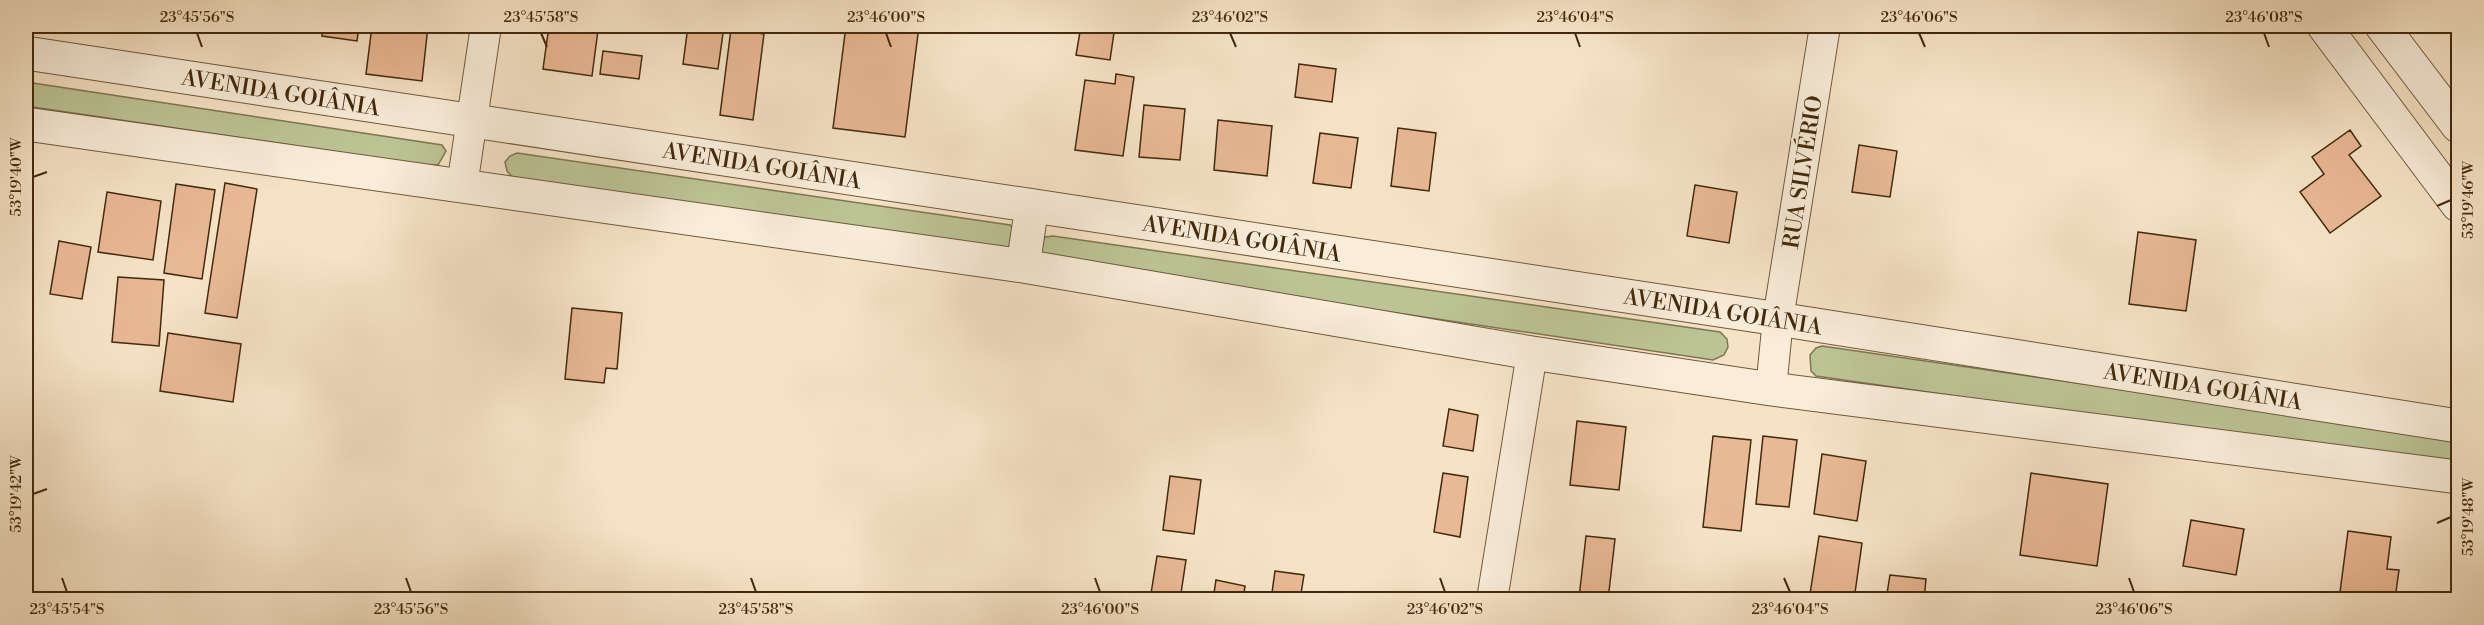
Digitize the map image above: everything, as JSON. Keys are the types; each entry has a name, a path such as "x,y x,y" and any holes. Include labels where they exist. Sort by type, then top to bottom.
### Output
{"street":[{"path":"462,186 486,26"},
{"name":"RUA SILVÉRIO","path":"1771,389 1778,319 1825,26"},
{"path":"2324,26 2458,205"},
{"path":"2382,26 2458,126"},
{"name":"AVENIDA GOIÂNIA","path":"26,53 1778,319 2458,426"},
{"path":"26,124 1023,266 1532,353 1771,389 2458,477"},
{"path":"1023,266 1032,206"},
{"path":"1492,600 1532,353"}],"green space":[{"path":"26,82 442,145 446,151 438,165 426,165 26,106"},
{"path":"517,153 1010,225 1014,230 1014,245 1005,250 512,177 507,171 505,162"},
{"path":"1053,236 1720,332 1727,339 1728,347 1724,355 1713,360 1048,261 1040,255 1039,245 1045,237"},
{"path":"1822,346 2458,438 2458,468 1816,376 1811,371 1810,355 1816,348"}],"building":[{"path":"323,26 359,26 357,41 322,36"},
{"path":"372,26 428,26 422,81 366,74"},
{"path":"549,26 598,30 592,76 543,69"},
{"path":"688,26 724,26 718,69 683,64"},
{"path":"846,26 919,26 905,137 833,128"},
{"path":"1081,26 1115,26 1110,60 1076,55"},
{"path":"731,29 764,34 753,120 720,115"},
{"path":"603,51 642,56 639,79 600,74"},
{"path":"1299,64 1336,69 1332,102 1295,97"},
{"path":"1116,74 1134,77 1123,156 1075,150 1085,80 1115,84"},
{"path":"1144,105 1185,109 1180,160 1139,157"},
{"path":"1218,120 1272,126 1267,176 1214,170"},
{"path":"1398,128 1436,133 1429,191 1391,186"},
{"path":"2350,130 2361,146 2349,155 2381,196 2330,233 2300,192 2324,174 2312,157"},
{"path":"1320,133 1358,138 1351,188 1313,183"},
{"path":"1859,145 1897,151 1890,197 1852,192"},
{"path":"225,183 257,189 237,318 205,313"},
{"path":"176,184 215,190 202,279 164,273"},
{"path":"1695,185 1737,192 1729,243 1687,236"},
{"path":"107,192 161,201 153,260 98,252"},
{"path":"2138,232 2196,240 2186,311 2129,304"},
{"path":"59,241 91,247 82,299 50,294"},
{"path":"118,277 164,280 159,346 112,342"},
{"path":"572,308 622,313 617,369 606,368 604,383 565,379"},
{"path":"168,333 241,344 233,402 160,391"},
{"path":"1449,409 1478,415 1473,451 1443,446"},
{"path":"1577,421 1626,427 1619,490 1570,485"},
{"path":"1713,436 1751,440 1741,531 1703,527"},
{"path":"1763,436 1797,440 1789,507 1756,504"},
{"path":"1822,454 1866,461 1857,521 1814,514"},
{"path":"1443,473 1468,477 1460,537 1434,532"},
{"path":"2031,473 2108,484 2097,566 2020,555"},
{"path":"1170,476 1201,480 1194,534 1163,530"},
{"path":"2191,520 2244,529 2236,575 2183,566"},
{"path":"2348,531 2391,537 2387,569 2399,570 2395,599 2340,592"},
{"path":"1586,536 1615,539 1608,600 1579,598"},
{"path":"1819,536 1862,543 1854,600 1810,594"},
{"path":"1157,556 1186,560 1180,600 1150,600"},
{"path":"1275,571 1304,575 1300,600 1271,600"},
{"path":"1890,575 1926,579 1924,600 1886,600"},
{"path":"1216,580 1245,586 1243,600 1213,600"},
{"path":"1312,594 1330,598 1330,600 1311,600"}]}
